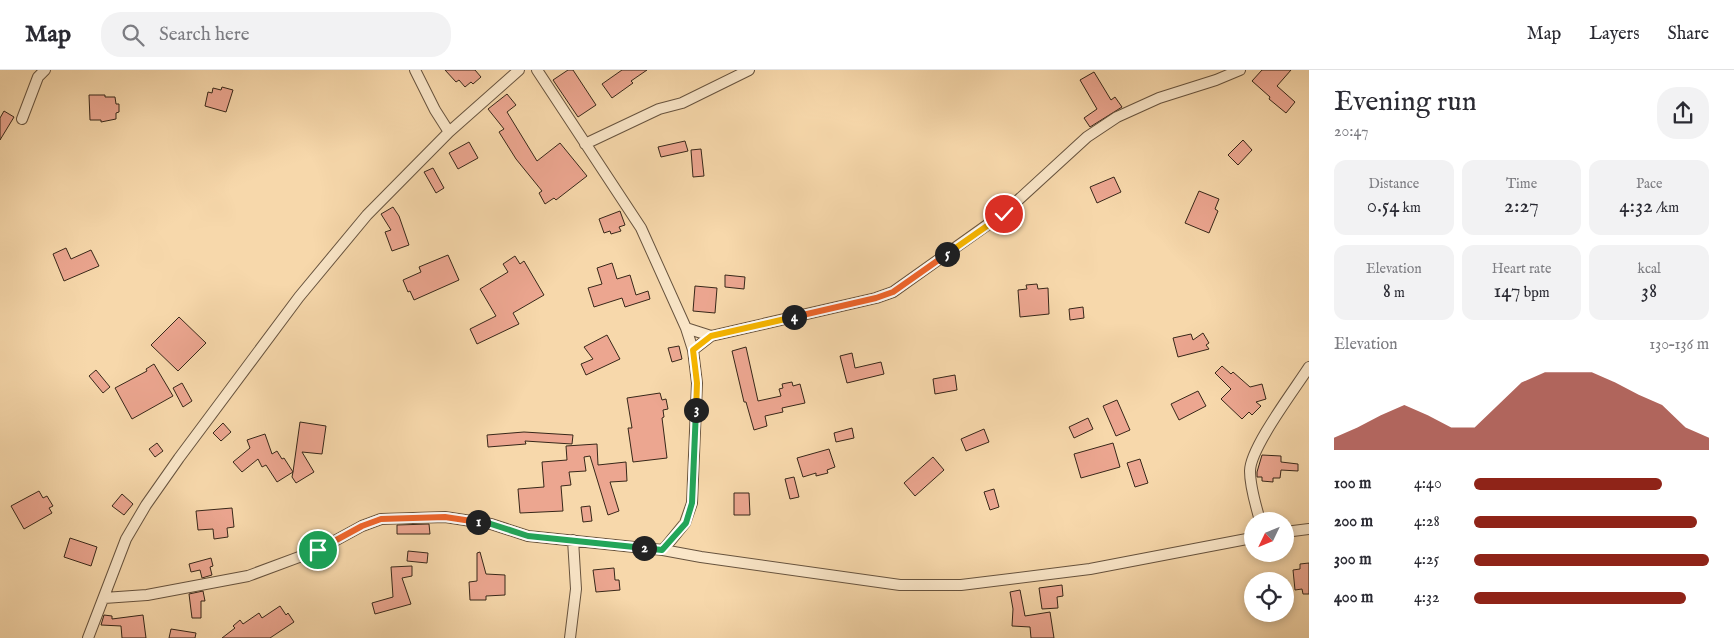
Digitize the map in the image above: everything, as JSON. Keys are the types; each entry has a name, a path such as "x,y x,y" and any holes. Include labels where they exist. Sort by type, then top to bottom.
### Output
{"street":[{"path":"22,119 38,78 45,70"},
{"path":"415,70 435,110 449,132"},
{"path":"88,638 126,538 146,505 299,297 367,215 449,132 519,70"},
{"path":"537,70 640,228 686,328 693,350 697,383 692,503 686,523 662,550"},
{"path":"585,144 659,109 682,102 749,70"},
{"path":"693,350 711,336 876,298 893,292 1004,214 1087,137 1118,117 1158,98 1224,78 1240,70"},
{"path":"686,328 711,336"},
{"path":"1258,512 1250,471 1252,458 1260,440 1309,367"},
{"path":"104,598 147,595 248,576 318,550 362,526 381,519 445,517 491,524 528,536 662,550 890,584 938,586 961,585 1090,569 1244,540"},
{"path":"1294,531 1309,529"},
{"path":"570,638 576,589 573,540"}],"building":[{"path":"445,70 475,70 481,77 473,84 471,82 465,87 459,80 456,82"},
{"path":"568,70 573,70 596,105 578,117 553,80"},
{"path":"622,70 647,70 612,98 602,84"},
{"path":"1262,70 1291,70 1277,86 1295,102 1286,113 1252,81"},
{"path":"1094,72 1111,100 1115,97 1122,107 1090,127 1084,118 1097,109 1080,80"},
{"path":"222,87 233,90 226,112 205,106 208,92 212,93 213,88 221,90"},
{"path":"507,94 516,105 507,112 537,161 560,143 587,176 556,200 554,198 545,204 539,193 542,191 516,159 499,132 504,129 488,109"},
{"path":"89,95 115,97 116,104 119,104 119,112 116,113 116,119 101,122 101,120 90,120"},
{"path":"4,111 14,117 0,140 0,118"},
{"path":"1243,140 1252,150 1238,165 1228,155"},
{"path":"685,141 688,151 661,157 658,147"},
{"path":"469,142 478,158 458,169 449,153"},
{"path":"701,149 704,176 693,177 691,150"},
{"path":"433,168 444,188 436,193 424,172"},
{"path":"1114,177 1121,192 1097,203 1090,187"},
{"path":"1199,191 1219,199 1215,209 1218,211 1209,233 1185,223"},
{"path":"393,207 399,216 409,245 392,251 385,232 391,230 381,214"},
{"path":"620,211 625,225 619,227 621,231 611,234 610,231 604,233 599,219"},
{"path":"66,248 71,259 91,250 99,266 64,281 53,254"},
{"path":"448,255 459,280 414,300 403,280 421,272 419,267"},
{"path":"515,256 520,264 524,261 544,295 513,313 519,324 477,344 470,329 496,316 480,289 508,272 503,264"},
{"path":"612,263 617,279 630,275 636,295 648,291 650,299 625,307 622,298 594,307 588,288 602,284 597,268"},
{"path":"725,275 745,277 744,289 725,287"},
{"path":"1037,284 1038,289 1048,288 1049,314 1020,317 1018,290 1027,289 1026,285"},
{"path":"695,286 717,288 715,313 693,311"},
{"path":"1083,307 1084,318 1070,320 1069,309"},
{"path":"179,317 206,343 178,371 151,345"},
{"path":"1203,333 1209,343 1206,345 1209,349 1178,357 1173,338 1191,334 1193,340"},
{"path":"607,335 620,359 586,375 581,364 593,359 584,347"},
{"path":"679,346 682,359 672,362 668,348"},
{"path":"746,347 758,401 781,396 779,389 783,388 782,384 792,382 793,386 800,384 805,403 782,408 783,412 765,416 767,426 754,430 746,402 744,402 732,351"},
{"path":"852,353 855,368 881,362 884,374 847,383 840,356"},
{"path":"154,364 173,396 132,419 115,388 147,371 146,369"},
{"path":"1222,366 1231,374 1233,372 1250,387 1262,384 1266,399 1256,402 1261,406 1252,415 1249,412 1242,419 1221,399 1231,389 1215,373"},
{"path":"96,370 110,387 103,393 89,376"},
{"path":"955,375 957,390 935,394 933,379"},
{"path":"182,383 192,401 183,407 173,388"},
{"path":"1198,391 1206,406 1179,420 1171,404"},
{"path":"660,393 662,400 666,399 668,409 663,410 664,417 662,418 667,458 633,462 628,428 632,428 627,398"},
{"path":"1117,400 1130,430 1116,436 1103,406"},
{"path":"1088,418 1093,429 1074,438 1069,427"},
{"path":"300,422 326,426 322,454 302,452 314,472 296,483 292,477"},
{"path":"223,423 231,432 221,441 213,433"},
{"path":"852,428 854,438 836,442 834,433"},
{"path":"984,429 989,442 966,451 961,439"},
{"path":"524,432 573,435 572,444 525,441 526,444 488,447 487,435"},
{"path":"265,434 272,454 277,451 293,472 277,482 266,465 262,467 258,459 242,472 233,462 250,448 247,440"},
{"path":"157,443 163,451 155,457 149,449"},
{"path":"1113,443 1120,467 1081,478 1074,454"},
{"path":"597,444 598,465 626,462 627,481 610,482 619,511 608,515 590,456 584,457 586,471 569,472 571,485 561,486 563,511 520,513 518,489 544,487 542,462 567,460 566,446"},
{"path":"829,449 835,467 827,470 828,473 816,476 816,473 803,477 797,458"},
{"path":"1262,455 1281,456 1281,462 1298,464 1298,471 1281,470 1280,478 1273,478 1273,482 1262,481 1262,477 1257,477 1257,472"},
{"path":"933,457 944,470 915,496 904,483"},
{"path":"1140,459 1148,483 1135,487 1127,463"},
{"path":"794,477 799,497 790,499 785,479"},
{"path":"994,489 999,507 990,510 984,492"},
{"path":"39,491 43,498 47,496 53,506 49,508 52,513 24,529 11,506"},
{"path":"734,493 749,493 750,515 734,515"},
{"path":"122,494 133,504 124,515 112,506"},
{"path":"590,506 592,521 583,522 581,507"},
{"path":"232,508 234,527 227,528 228,537 214,539 213,529 198,530 196,511"},
{"path":"429,524 430,534 397,534 397,525"},
{"path":"70,538 97,547 91,566 64,557"},
{"path":"408,551 428,553 427,563 407,561"},
{"path":"480,552 486,574 505,575 505,595 486,596 486,600 470,600 469,582 477,581 477,553"},
{"path":"211,558 213,566 210,567 212,575 202,578 200,570 191,572 189,564"},
{"path":"1309,563 1309,594 1303,594 1302,589 1295,590 1293,570 1300,569 1300,564"},
{"path":"412,566 412,576 402,578 411,604 375,614 372,603 393,597 391,567"},
{"path":"614,568 615,580 619,580 620,590 596,592 593,570"},
{"path":"1062,585 1063,596 1057,597 1058,608 1042,609 1039,588"},
{"path":"1020,590 1025,616 1050,612 1054,638 1031,638 1030,627 1012,626 1013,609 1010,592"},
{"path":"203,591 205,601 201,601 201,618 192,618 189,594"},
{"path":"280,606 294,622 270,638 222,638 235,628 233,626 240,620 243,624 259,613 262,618"},
{"path":"104,615 112,616 112,619 143,615 146,638 122,638 121,626 101,625"},
{"path":"171,629 196,633 195,638 169,638"}],"route":[{"path":"318,550 362,526 381,519 445,517 491,524 528,536 662,550 686,523 692,503 697,383 693,350 711,336 876,298 893,292 1004,214"}]}
